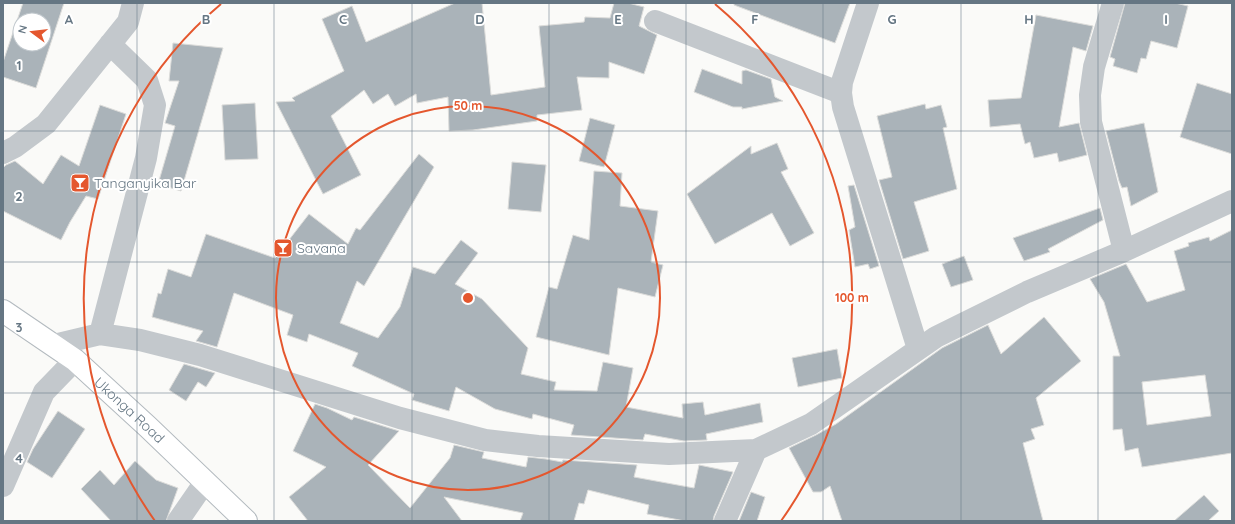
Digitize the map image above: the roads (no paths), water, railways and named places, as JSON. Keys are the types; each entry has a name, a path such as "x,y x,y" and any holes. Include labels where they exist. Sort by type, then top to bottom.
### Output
{"street":[{"path":"3,153 15,147 46,124 128,22 133,3"},
{"path":"868,3 842,82 841,93 843,107 918,348"},
{"path":"1113,3 1094,67 1090,95 1091,122 1124,251"},
{"path":"655,21 841,93"},
{"path":"100,334 146,158 155,105 147,80 110,44"},
{"path":"54,345 100,334 140,340 200,355 400,418 485,440 538,446 669,454 756,450 811,424 918,348 936,337 1027,292 1124,251 1232,201"},
{"name":"Ukonga Road","path":"3,311 75,360 148,427 246,521"},
{"path":"3,486 44,392 75,360"},
{"path":"725,521 756,450"},
{"path":"178,521 205,482"}],"place":[{"name":"Tanganyika Bar","path":"80,183"},
{"name":"Savana","path":"283,248"}]}
